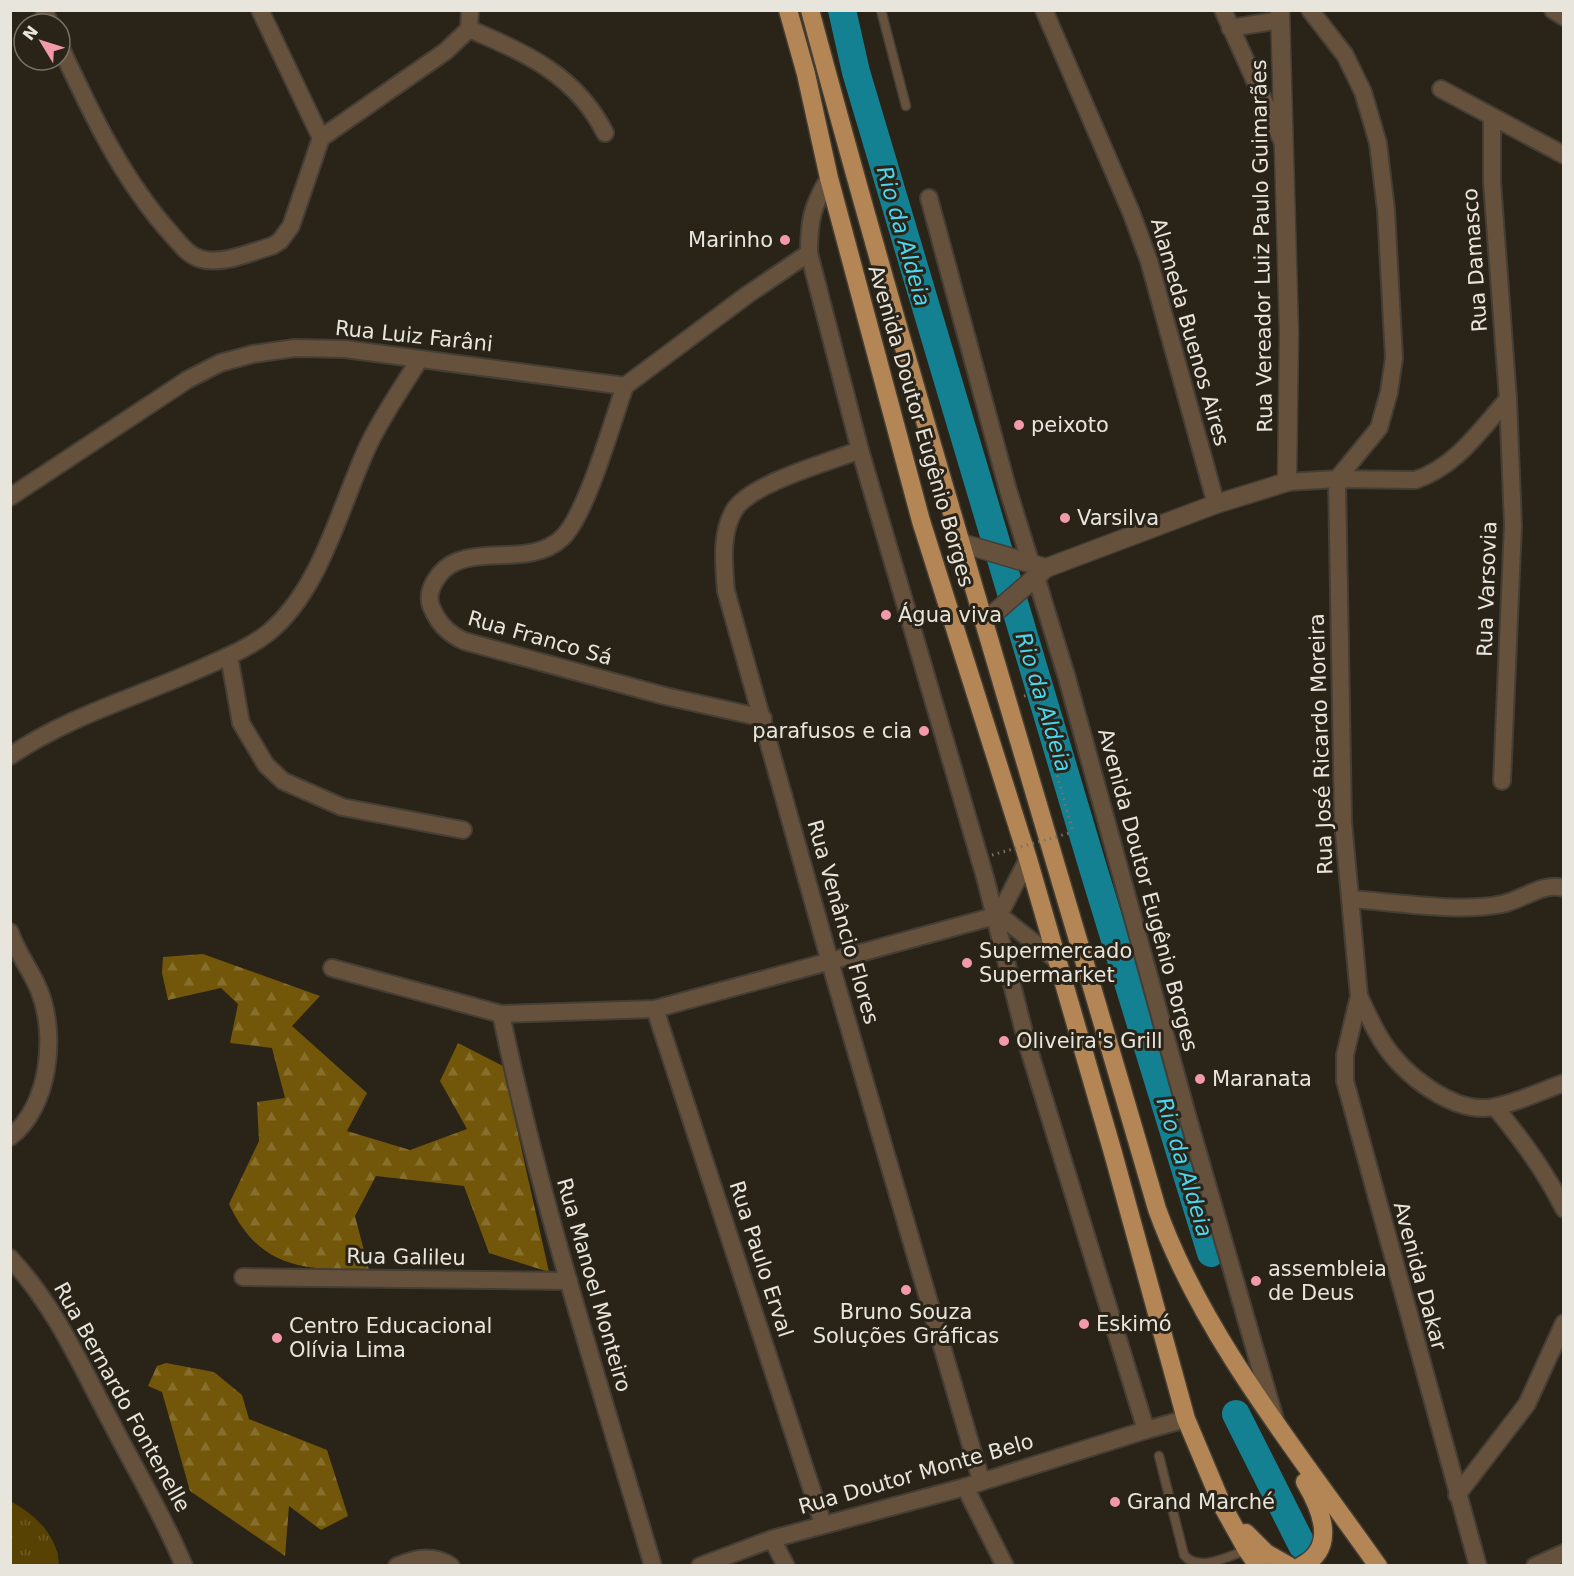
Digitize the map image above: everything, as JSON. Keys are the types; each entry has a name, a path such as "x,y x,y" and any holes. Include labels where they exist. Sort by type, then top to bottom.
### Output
{"highway":[{"name":"Avenida Doutor Eugênio Borges","path":"788,10 806,74 829,178 921,521 1028,860 1113,1153 1186,1419 1223,1507 1258,1566"},
{"name":"Avenida Doutor Eugênio Borges","path":"810,10 903,352 1009,700 1157,1209 1173,1255 1228,1348 1276,1422 1378,1566"},
{"path":"1173,1255 1181,1287 1232,1377 1293,1462 1318,1503 1325,1527 1323,1537 1314,1557 1301,1566"},
{"path":"1223,1507 1266,1553 1289,1566"}],"street":[{"path":"260,10 321,138"},
{"path":"72,72 91,114 129,179 170,233 186,251 202,260 226,259 272,246 280,241 291,226 321,138 446,51 469,30 470,10"},
{"name":"Alameda Buenos Aires","path":"1044,10 1131,212 1149,261 1216,504"},
{"path":"1223,10 1284,146"},
{"path":"1310,10 1345,55 1364,92 1378,142 1386,210 1394,358 1389,392 1379,428 1337,479"},
{"path":"1553,10 1563,17"},
{"path":"1230,28 1280,15"},
{"name":"Rua Vereador Luiz Paulo Guimarães","path":"1280,15 1289,333 1287,482"},
{"path":"469,30 520,50 569,83 594,110 605,133"},
{"path":"1441,88 1563,155"},
{"name":"Rua Damasco","path":"1492,117 1492,182 1508,399"},
{"path":"829,178 815,201 809,224 809,253 860,450 996,916 1026,1040 1146,1430"},
{"name":"Avenida Doutor Eugênio Borges","path":"929,198 1008,490 1066,678 1185,1108 1276,1422"},
{"path":"625,386 747,295 809,253"},
{"name":"Rua Luiz Farâni","path":"10,497 187,380 220,363 253,354 295,348 345,349 625,386"},
{"path":"10,756 38,737 229,656 268,633 288,614 306,588 369,445 419,360"},
{"name":"Rua Franco Sá","path":"625,386 590,487 573,522 561,538 532,552 456,562 435,579 430,601 434,613 450,635 464,641 665,696 764,718"},
{"path":"984,622 998,610 1032,571 1216,504 1287,482 1337,479 1415,480 1426,476 1443,468 1465,448 1508,399"},
{"name":"Rua Varsovia","path":"1502,782 1512,559 1508,399"},
{"name":"Rua Venâncio Flores","path":"860,450 771,483 748,496 735,509 727,529 723,558 726,591 764,718 830,962 981,1480"},
{"name":"Rua José Ricardo Moreira","path":"1337,479 1342,822 1351,898 1437,906 1501,904 1546,888 1563,888"},
{"name":"Avenida Doutor Eugênio Borges","path":"961,543 984,550 1032,571"},
{"path":"229,656 242,723 266,765 283,781 342,807 463,830"},
{"path":"332,968 501,1014 656,1009 996,916 1028,860"},
{"path":"1351,898 1359,996 1382,1042 1401,1064 1437,1095 1461,1107 1495,1107 1563,1083"},
{"path":"996,916 1055,959"},
{"path":"10,1137 22,1126 34,1108 46,1069 49,1039 48,1016 39,990 12,943"},
{"name":"Avenida Dakar","path":"1359,996 1345,1055 1347,1092 1478,1566"},
{"name":"Rua Paulo Erval","path":"656,1009 823,1524"},
{"name":"Rua Manoel Monteiro","path":"501,1014 518,1096 569,1281 653,1566"},
{"path":"1495,1107 1525,1143 1548,1177 1563,1209"},
{"name":"Rua Bernardo Fontenelle","path":"10,1257 40,1290 63,1329 126,1451 162,1514 184,1566"},
{"name":"Rua Galileu","path":"243,1277 569,1281"},
{"path":"1457,1495 1527,1404 1563,1323"},
{"name":"Rua Doutor Monte Belo","path":"700,1566 772,1539 965,1487 981,1480 1186,1419"},
{"path":"965,1487 1005,1566"},
{"path":"772,1539 786,1566"},
{"path":"1535,1566 1563,1553"},
{"path":"398,1566 419,1557 444,1561 451,1566"}],"lane":[{"path":"881,10 906,106"},
{"path":"1159,1456 1184,1555 1189,1562 1198,1565 1247,1550"}],"path":[{"path":"992,855 1073,831 1034,693 1009,700"}],"green space":[{"path":"203,954 320,996 292,1026 367,1093 347,1131 410,1150 467,1129 440,1081 458,1043 503,1066 549,1272 489,1253 464,1186 376,1176 355,1216 369,1270 304,1266 286,1261 255,1242 241,1225 229,1204 259,1141 257,1102 285,1098 272,1048 230,1043 238,1004 221,988 168,1000 162,973 163,957"},
{"path":"166,1363 214,1372 242,1395 249,1419 327,1450 348,1516 321,1530 289,1506 285,1556 190,1491 162,1392 148,1386 157,1366"},
{"path":"10,1501 28,1512 44,1527 58,1554 59,1565 11,1565"}],"waterway":[{"name":"Rio da Aldeia","path":"842,10 856,72 1093,868 1211,1253"},
{"path":"1236,1414 1302,1545"}],"place":[{"name":"Marinho","path":"785,240"},
{"name":"peixoto","path":"1019,425"},
{"name":"Varsilva","path":"1065,518"},
{"name":"Água viva","path":"886,615"},
{"name":"parafusos e cia","path":"924,731"},
{"name":"Supermercado Supermarket","path":"967,963"},
{"name":"Oliveira's Grill","path":"1004,1041"},
{"name":"Maranata","path":"1200,1079"},
{"name":"assembleia de Deus","path":"1256,1281"},
{"name":"Bruno Souza Soluções Gráficas","path":"906,1290"},
{"name":"Eskimó","path":"1084,1324"},
{"name":"Centro Educacional Olívia Lima","path":"277,1338"},
{"name":"Grand Marché","path":"1115,1502"}]}
